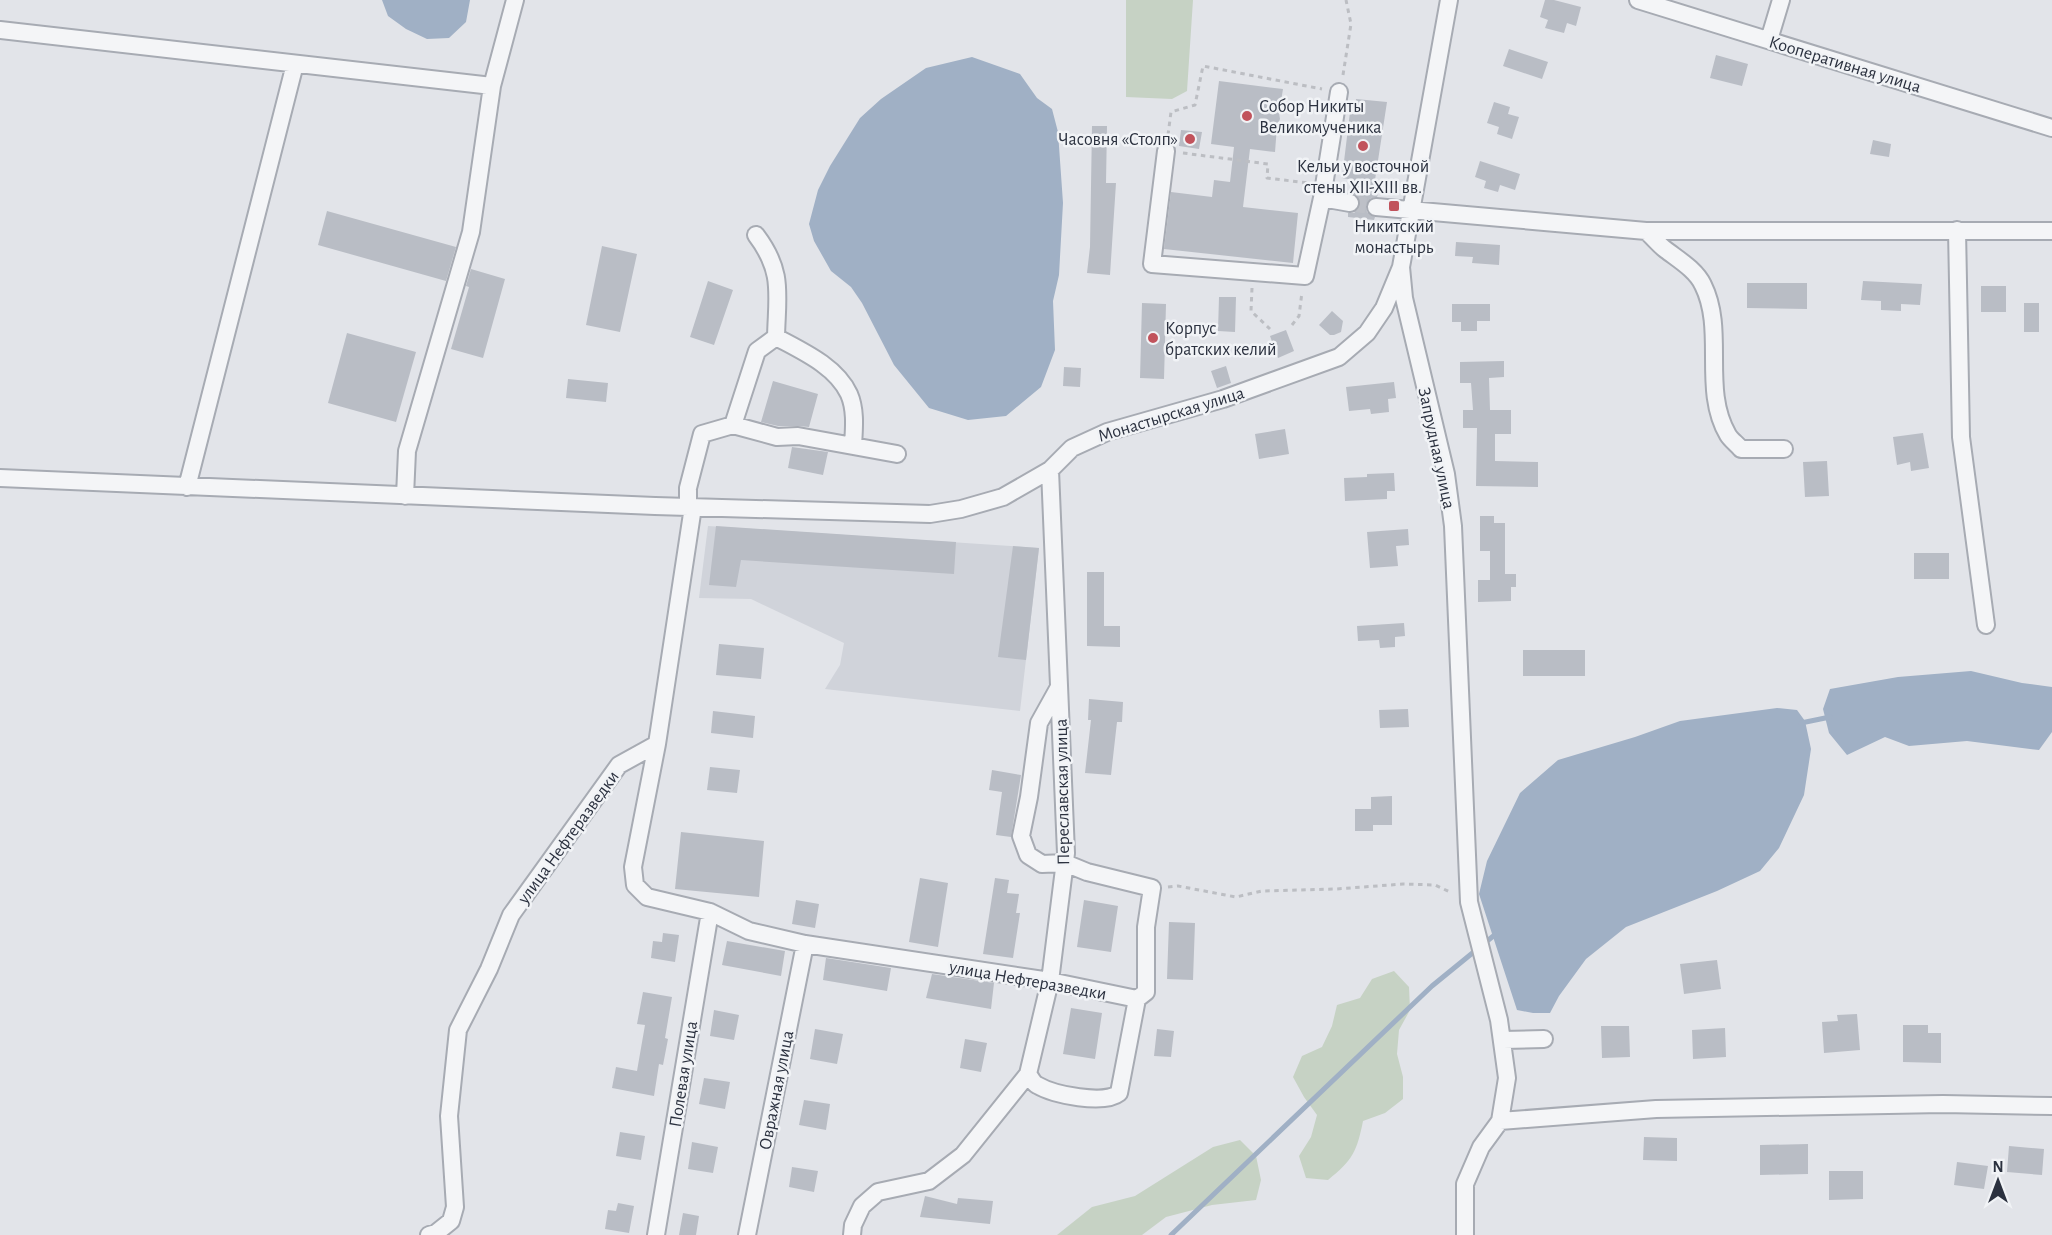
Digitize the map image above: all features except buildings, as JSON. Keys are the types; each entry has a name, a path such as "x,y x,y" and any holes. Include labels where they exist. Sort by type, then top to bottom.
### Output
{"street":[{"path":"405,496 407,451 471,232 492,86 515,0"},
{"name":"Запрудная улица","path":"1449,0 1401,267 1404,298 1446,474 1453,526 1469,902 1485,959 1503,1040 1508,1078 1500,1121"},
{"name":"Кооперативная улица","path":"1638,0 2052,128"},
{"path":"1769,40 1781,0"},
{"path":"0,30 492,86"},
{"path":"187,487 295,64"},
{"path":"1166,151 1152,264 1305,276 1323,192 1339,92"},
{"path":"1323,192 1350,203"},
{"path":"1376,207 1646,231 2052,231"},
{"path":"1956,230 1961,437 1986,625"},
{"path":"1646,231 1664,249 1683,262 1702,282 1710,299 1714,320 1714,383 1719,412 1728,435 1741,449 1784,449"},
{"path":"756,235 769,252 777,275 776,337"},
{"name":"Монастырская улица","path":"0,478 655,506 930,514 961,509 1003,497 1050,470 1072,448 1107,432 1223,399 1340,357 1367,333 1378,317 1401,267"},
{"path":"733,425 757,351 776,337"},
{"path":"776,337 809,354 835,375 849,395 854,420 853,445"},
{"path":"657,744 690,507 688,488 702,434 733,425 777,437 798,436 897,454"},
{"name":"Переславская улица","path":"852,1235 853,1225 862,1206 878,1192 929,1181 963,1155 1028,1074 1050,981 1066,853 1050,470"},
{"path":"1028,1074 1035,1084 1055,1091 1078,1097 1113,1098 1119,1093 1137,999 1146,992 1146,927 1152,888 1087,872 1065,863 1042,864 1028,855 1021,836 1039,723 1059,686"},
{"name":"улица Нефтеразведки","path":"657,744 633,867 634,885 647,897 710,912 749,931 805,944 1050,981 1137,999"},
{"name":"улица Нефтеразведки","path":"433,1234 451,1221 455,1207 449,1116 458,1030 489,969 512,915 619,765 657,744"},
{"name":"Полевая улица","path":"656,1235 710,912"},
{"name":"Овражная улица","path":"747,1235 805,944"},
{"path":"1503,1040 1544,1039"},
{"path":"1465,1235 1465,1184 1481,1147 1500,1121 1656,1109 1943,1104 2052,1106"}],"path":[{"path":"1323,192 1267,178 1268,164 1166,151 1171,112 1195,105 1203,66 1339,92 1352,24 1346,0"},
{"path":"1253,272 1251,311 1270,329"},
{"path":"1292,325 1299,315 1305,276"},
{"path":"1152,888 1178,886 1236,897 1262,891 1403,884 1435,885 1469,902"}],"shaded area":[{"path":"708,526 1039,548 1020,711 825,689 840,665 844,643 751,599 699,598"}],"green space":[{"path":"1126,0 1193,0 1187,91 1172,99 1126,97"},
{"path":"1394,971 1409,987 1410,1010 1399,1030 1397,1054 1403,1077 1403,1099 1385,1113 1363,1121 1353,1154 1343,1167 1328,1180 1306,1178 1299,1156 1311,1137 1317,1115 1293,1077 1302,1056 1322,1047 1332,1026 1337,1005 1360,998 1372,979"},
{"path":"1240,1140 1256,1156 1261,1180 1256,1200 1212,1205 1166,1217 1142,1235 1057,1235 1092,1207 1135,1196 1213,1147"}],"water":[{"path":"382,0 470,0 466,22 449,38 427,39 406,29 388,16"},
{"path":"972,57 1020,74 1037,98 1052,109 1058,132 1063,203 1059,275 1053,301 1055,350 1041,387 1006,416 968,420 929,408 894,365 862,303 851,287 831,271 814,241 809,224 818,190 860,118 881,99 926,68"},
{"path":"1971,671 2022,683 2052,687 2052,732 2039,750 1967,741 1909,746 1885,737 1847,755 1829,733 1823,709 1830,689 1898,677"},
{"path":"1777,708 1797,710 1805,721 1811,749 1804,795 1779,848 1760,871 1717,891 1626,927 1586,959 1559,996 1550,1013 1517,1010 1479,894 1487,861 1520,793 1558,760 1680,721"}],"waterway":[{"path":"1801,723 1830,717"},
{"path":"1171,1235 1432,986 1497,933"}],"tunnel":[{"path":"1350,203 1376,207"}],"place":[{"name":"Собор Никиты Великомученика","path":"1247,116"},
{"name":"Часовня «Столп»","path":"1190,139"},
{"name":"Кельи у восточной стены XII-XIII вв.","path":"1363,146"},
{"name":"Никитский монастырь","path":"1394,206"},
{"name":"Корпус братских келий","path":"1153,338"}]}
